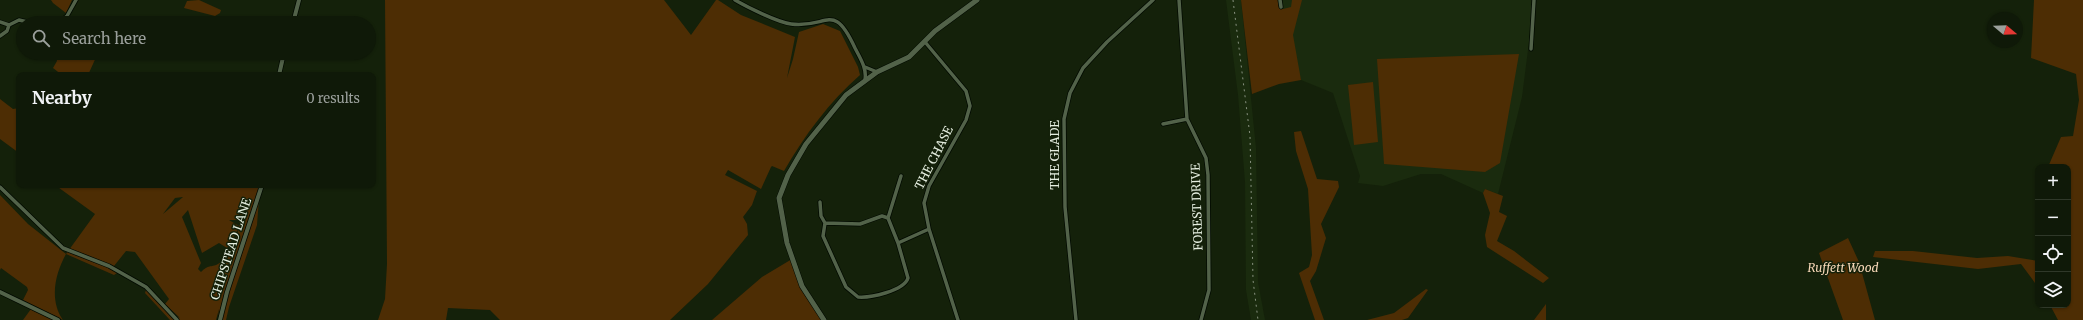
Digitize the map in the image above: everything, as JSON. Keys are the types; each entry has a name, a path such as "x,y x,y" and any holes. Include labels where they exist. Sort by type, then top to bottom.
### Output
{"main road":[{"path":"824,320 798,277 787,243 779,202 781,190 788,174 806,144 836,106 865,80 877,72 909,57 952,18 977,0"}],"street":[{"path":"67,16 76,0"},
{"path":"295,16 299,0"},
{"path":"735,0 756,11 792,24 829,20 841,23 849,34 864,66 865,80"},
{"name":"THE GLADE","path":"1076,320 1065,207 1064,119 1070,93 1083,68 1107,42 1154,0"},
{"name":"FOREST DRIVE","path":"1179,0 1187,119 1206,158 1208,175 1209,290 1201,320"},
{"path":"1280,0 1281,7"},
{"path":"1531,48 1534,0"},
{"path":"0,22 9,25"},
{"path":"0,36 9,25 16,22"},
{"name":"THE CHASE","path":"925,42 966,91 970,106 966,120 926,191 924,210 958,320"},
{"path":"280,72 282,60"},
{"path":"864,66 877,72"},
{"path":"1163,124 1187,119"},
{"path":"820,202 821,216 825,223 823,233 824,240 836,262 846,287 858,297 876,296 902,286 907,281 908,274 888,218 901,176"},
{"path":"0,187 63,248 109,266 146,287 177,320"},
{"name":"CHIPSTEAD LANE","path":"220,320 227,292 261,188"},
{"path":"825,223 860,224 882,216 888,218"},
{"path":"898,243 929,229"},
{"path":"0,292 58,320"}],"shaded area":[{"path":"1226,0 1241,0 1256,148 1258,282 1265,320 1251,320 1246,290 1245,182 1238,95"},
{"path":"1277,0 1532,0 1530,34 1522,97 1498,194 1485,189 1483,193 1441,174 1421,174 1383,186 1358,183 1360,176 1333,93 1301,80"}],"green space":[{"path":"51,0 72,0 66,13"},
{"path":"199,0 221,10 220,13 215,16 184,8 187,1"},
{"path":"385,0 664,0 691,35 716,0 718,0 741,15 795,37 787,78 799,32 823,24 840,31 858,67 860,75 838,96 818,120 784,171 772,166 771,167 761,189 728,170 725,175 757,191 752,205 743,217 747,224 748,235 708,284 670,320 500,320 490,310 448,308 446,320 378,320 385,299 387,264"},
{"path":"1241,0 1278,0 1279,7 1283,9 1291,7 1292,0 1302,0 1293,35 1301,80 1279,84 1252,94"},
{"path":"2034,0 2083,0 2083,320 2058,320 2052,308 2071,308 2071,164 2049,164 2061,137 2073,136 2079,100 2076,74 2031,58"},
{"path":"1519,54 1500,163 1485,172 1384,164 1377,59"},
{"path":"95,60 89,72 58,72 53,68 57,61"},
{"path":"1373,82 1378,142 1354,145 1348,85"},
{"path":"0,99 13,109 16,108 16,151 0,139"},
{"path":"1301,131 1317,179 1338,181 1339,187 1321,224 1326,238 1316,271 1310,281 1324,320 1315,320 1299,273 1309,267 1312,255 1308,189 1296,151 1294,132"},
{"path":"59,188 260,188 257,225 226,320 218,320 219,309 216,320 170,320 145,293 146,290 168,313 180,318 165,304 169,299 135,252 126,251 114,266 117,273 114,275 66,254 95,214","holes":["183,197 163,214 175,198","241,207 239,226 229,220 237,220","188,210 202,253 219,243 227,248 239,228 232,248 226,257 218,264 210,266 201,272 198,269 201,263 182,217"]},
{"path":"1485,189 1503,196 1499,212 1507,216 1497,241 1514,251 1549,278 1543,283 1487,247 1485,235 1490,213 1483,193"},
{"path":"0,195 28,224 66,254 59,270 55,287 56,304 63,320 23,300 28,290 27,287 1,268 0,270"},
{"name":"Ruffett Wood","path":"1848,238 1859,262 1875,320 1843,320 1819,253"},
{"path":"1875,251 1913,251 1977,258 2008,256 2035,260 2035,283 2021,264 1978,269 1873,257"},
{"path":"792,259 798,277 824,320 712,320 762,277"},
{"path":"1426,289 1428,290 1408,318 1402,320 1367,320 1394,313"},
{"path":"1546,304 1546,320 1534,320"},
{"path":"31,309 54,320 23,320"}],"railway":[{"path":"1233,0 1250,136 1253,280 1258,320"}]}
